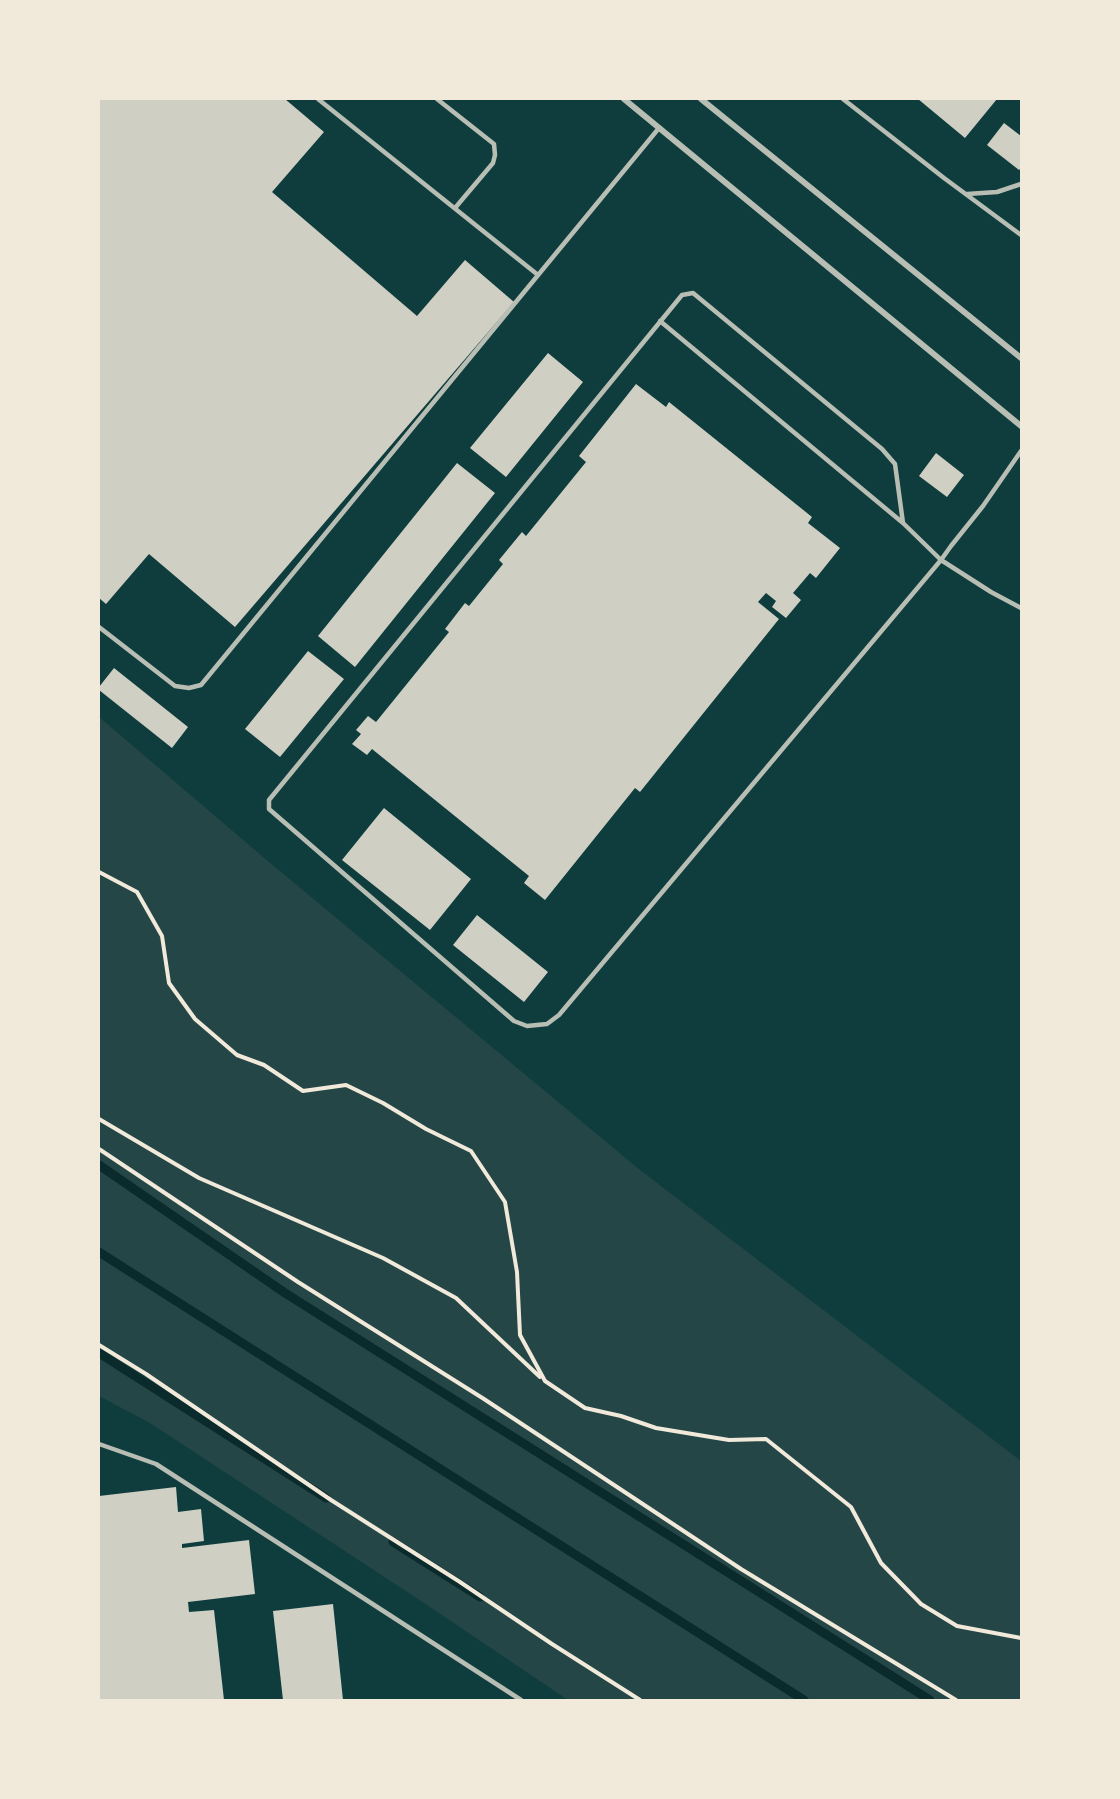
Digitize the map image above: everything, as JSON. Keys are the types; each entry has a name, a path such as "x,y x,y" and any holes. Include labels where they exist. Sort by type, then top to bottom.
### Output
{"street":[{"path":"624,99 1021,426"},
{"path":"701,99 1021,358"}],"lane":[{"path":"318,99 538,275"},
{"path":"437,99 494,144 493,164 455,208"},
{"path":"843,99 1021,235"},
{"path":"99,627 175,686 189,688 201,685 659,128"},
{"path":"966,194 997,192 1021,184"},
{"path":"903,523 895,464 882,449 693,293 682,295 269,800 269,809 514,1021 527,1026 547,1024 559,1015 941,560 983,506 1021,451"},
{"path":"660,321 903,523 941,560 1021,608"},
{"path":"99,1444 156,1464 521,1700"}],"path":[{"path":"99,872 138,892 162,936 169,983 195,1019 237,1055 264,1065 303,1091 346,1085 471,1151 505,1202 517,1272 520,1335 545,1381"},
{"path":"99,1119 199,1178 383,1258 456,1298 545,1381 585,1408 621,1416 656,1428 729,1440 766,1439 851,1507 880,1563 921,1604 957,1626 1021,1638"},
{"path":"99,1149 298,1282 484,1399 741,1569 956,1700"},
{"path":"99,1345 146,1374 331,1500 640,1700"}],"shaded area":[{"path":"99,717 269,862 640,1170 1021,1461 1021,1700 568,1700 150,1423 99,1396"}],"building":[{"path":"99,99 285,99 324,132 272,192 417,316 465,260 514,302 235,627 149,554 106,604 99,598"},
{"path":"918,99 997,99 965,138"},
{"path":"1004,123 1021,136 1021,168 1019,170 987,145"},
{"path":"548,353 583,382 506,477 470,448"},
{"path":"636,384 666,407 669,402 812,517 808,523 840,548 816,578 810,573 793,593 801,600 786,618 772,607 776,601 766,593 758,602 779,619 640,792 635,788 545,900 524,883 529,876 372,749 367,755 352,744 361,734 356,730 368,716 376,722 449,632 445,629 465,603 469,606 503,564 499,560 522,532 526,536 586,462 579,456"},
{"path":"936,453 964,475 947,497 919,476"},
{"path":"457,463 495,493 355,667 318,636"},
{"path":"308,651 344,679 280,757 245,729"},
{"path":"114,668 188,727 172,748 99,690"},
{"path":"384,808 471,879 430,930 342,860"},
{"path":"477,915 548,972 524,1002 453,945"},
{"path":"176,1487 178,1512 201,1509 204,1541 182,1544 182,1548 249,1540 255,1594 188,1602 189,1612 214,1610 224,1700 99,1700 99,1496"},
{"path":"333,1604 343,1700 283,1700 273,1611"}],"waterway":[{"path":"99,1165 285,1293 930,1700"},
{"path":"99,1252 804,1700"},
{"path":"99,1353 326,1498"},
{"path":"393,1542 480,1597"}]}
